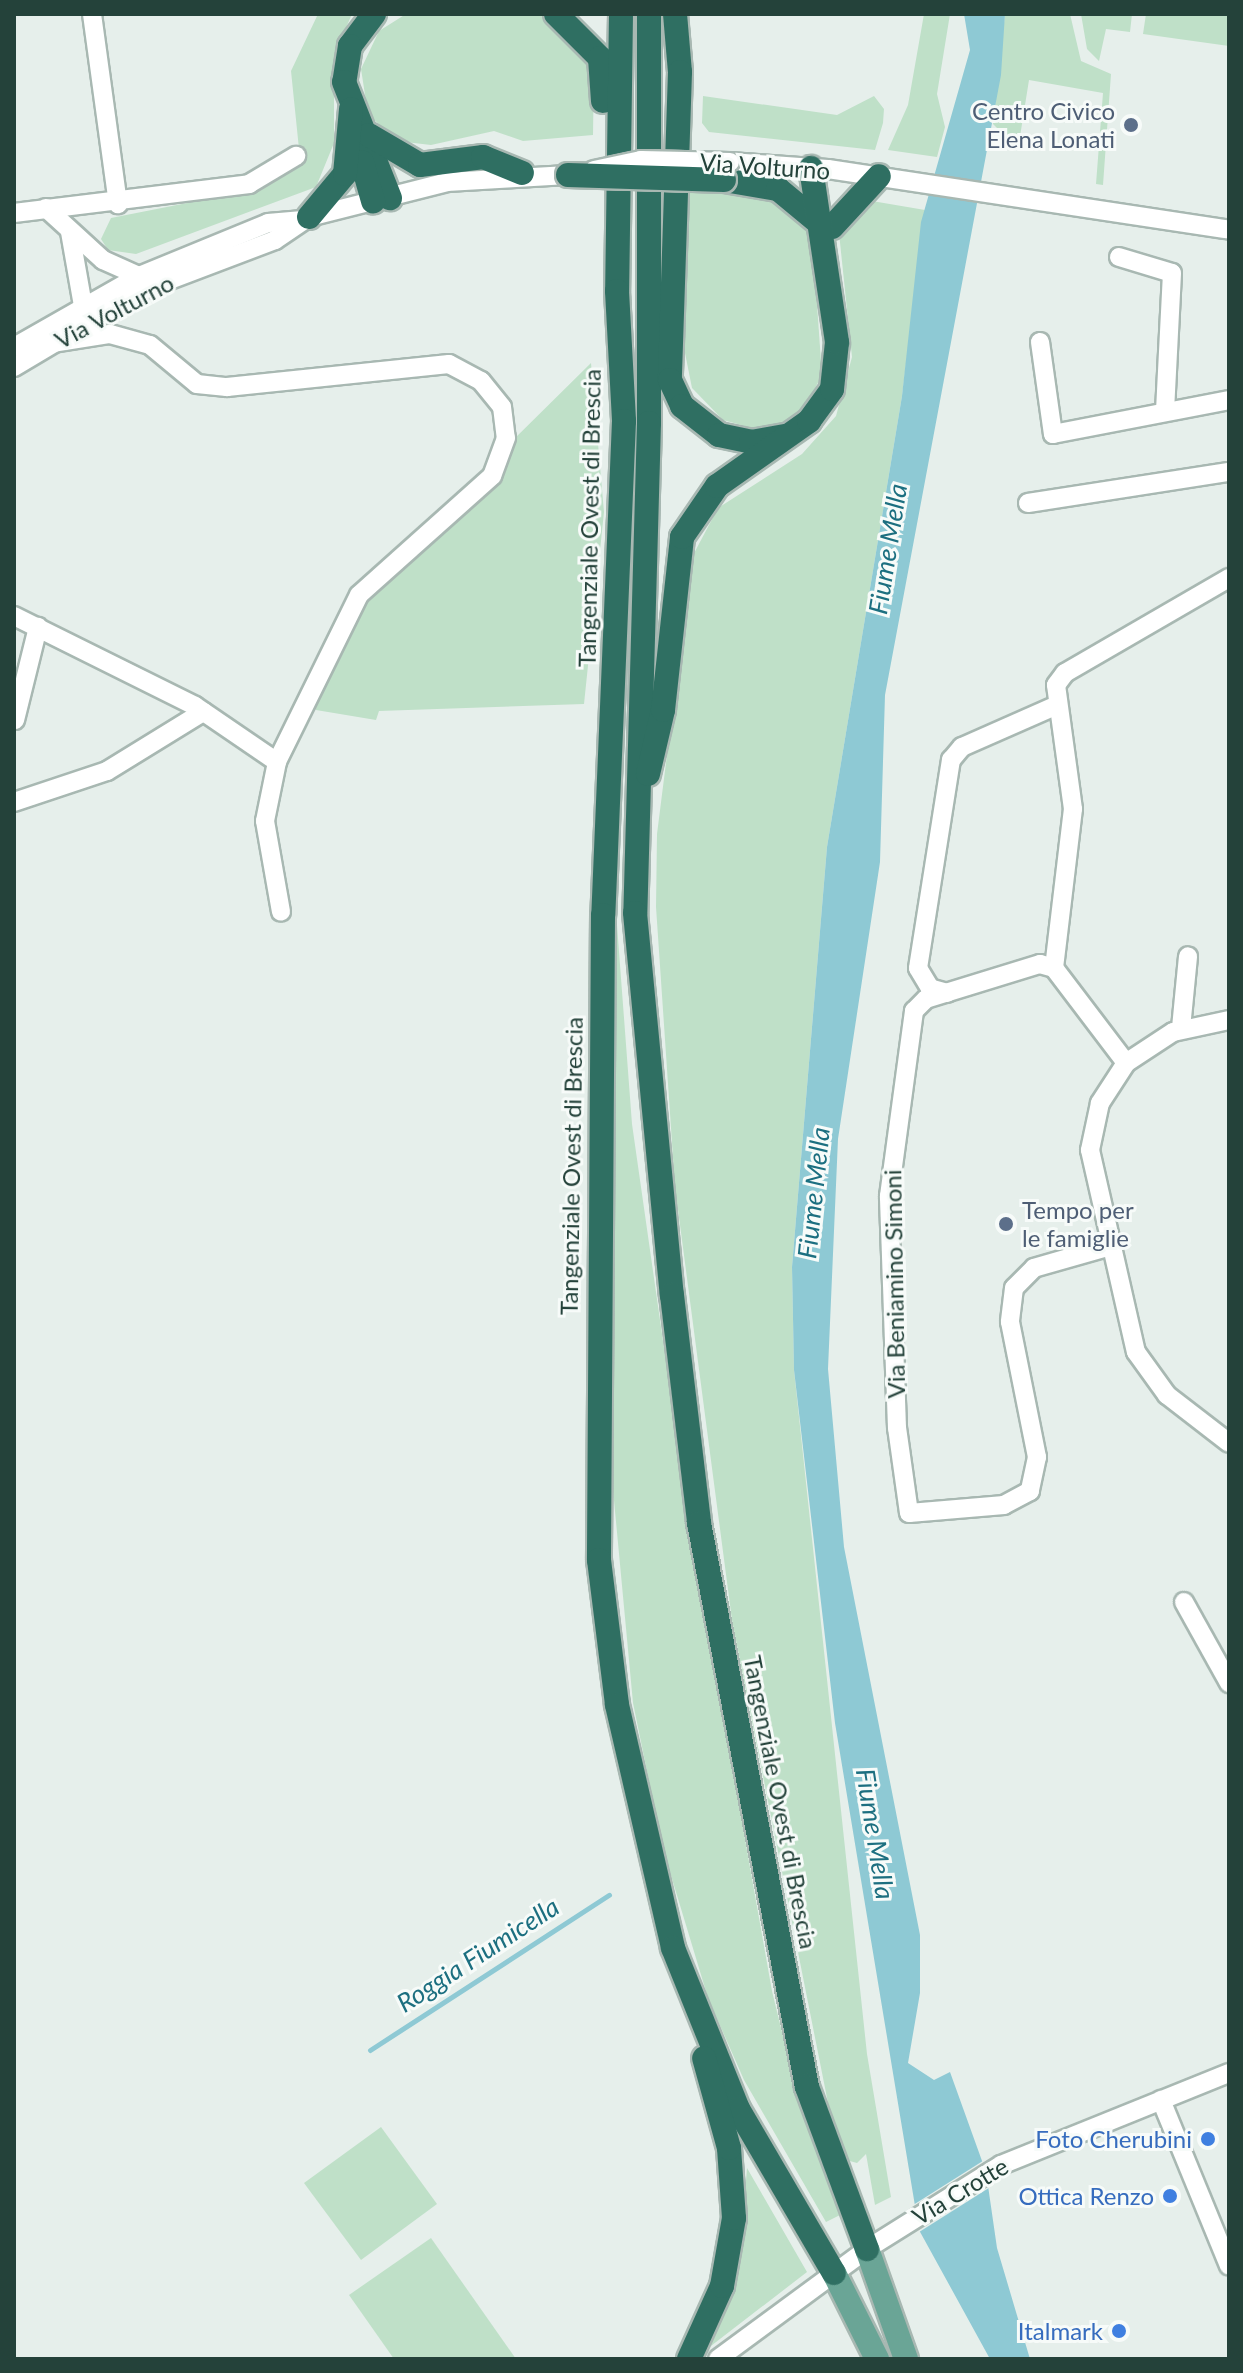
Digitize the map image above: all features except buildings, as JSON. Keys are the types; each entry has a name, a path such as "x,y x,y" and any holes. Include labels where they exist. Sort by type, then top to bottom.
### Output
{"highway":[{"path":"374,14 347,53 351,107 381,200"},
{"path":"556,14 590,41 603,77 607,361 624,421"},
{"name":"Tangenziale Ovest di Brescia","path":"621,14 617,291 624,421 603,915 595,1476 617,1705 645,1846 698,2024 738,2109 834,2273"},
{"name":"Tangenziale Ovest di Brescia","path":"649,14 649,423 635,913 699,1523 807,2087 867,2249"},
{"path":"675,14 680,72 670,380 682,406 719,435 751,442 790,435"},
{"path":"359,133 420,165 483,157 522,173"},
{"path":"306,219 345,174 359,133"},
{"path":"636,827 663,710 682,537 717,486 790,435 832,389 837,342 819,169"},
{"path":"568,175 727,171 778,189 825,225"},
{"path":"825,225 881,177"},
{"path":"689,2359 722,2286 734,2218 729,2148 698,2024"}],"main road":[{"path":"867,2249 906,2359"},
{"path":"834,2273 877,2359"}],"street":[{"path":"92,14 118,204"},
{"path":"14,213 118,204 249,184 296,156"},
{"name":"Via Volturno","path":"727,171 819,169 1229,230"},
{"name":"Via Volturno","path":"14,347 139,276 268,223 306,219 381,200 522,173 568,175"},
{"path":"46,208 66,222 103,260 139,276"},
{"name":"Via Volturno","path":"14,367 143,290 275,240 306,219"},
{"path":"66,222 79,256 83,306"},
{"path":"1119,257 1172,273 1165,410"},
{"path":"52,343 110,334 150,345 197,384 227,387 449,364 481,381 502,407 506,438 492,476 359,595 277,762 265,821 281,912"},
{"path":"1040,342 1053,434 1229,400"},
{"path":"1028,503 1229,472"},
{"path":"1054,968 1073,809 1055,706 1065,673 1229,578"},
{"path":"14,616 203,712 277,762"},
{"path":"15,720 38,627"},
{"path":"1055,706 962,747 951,760 918,968 930,988 947,993 1040,964 1054,968 1126,1063"},
{"path":"14,802 107,771 203,712"},
{"path":"1181,1028 1188,956"},
{"name":"Via Beniamino Simoni","path":"947,993 914,1011 889,1196 897,1428 909,1513 1004,1505 1030,1491 1037,1457 1010,1322 1014,1288 1034,1268 1107,1247"},
{"path":"1229,1020 1181,1028 1126,1063 1100,1103 1091,1138 1107,1247 1145,1368 1229,1443"},
{"path":"1184,1602 1229,1683"},
{"name":"Via Crotte","path":"718,2359 867,2249 1001,2165 1229,2073"},
{"path":"1161,2100 1229,2266"}],"green space":[{"path":"318,14 352,14 334,55 334,143 316,187 136,254 108,250 101,239 111,218 253,190 299,149 291,71"},
{"path":"406,14 548,16 594,67 593,135 523,141 494,131 431,145 397,141 368,114 361,69 379,31"},
{"path":"924,14 950,14 937,94 945,127 937,157 888,150 908,105"},
{"path":"1005,14 1070,14 1081,61 1111,74 1103,185 1096,184 1103,93 1029,80 1018,149 993,124"},
{"path":"1081,14 1132,14 1130,32 1106,29 1099,61 1087,49"},
{"path":"1146,14 1229,14 1229,46 1143,34"},
{"path":"703,96 837,115 874,96 884,109 883,123 875,150 709,132 702,123"},
{"path":"685,190 773,199 812,235 822,375 804,409 783,423 752,428 723,420 692,388 685,353"},
{"path":"872,201 925,210 902,396 827,847 792,1267 794,1370 867,2054 891,2197 875,2205 866,2154 857,2163 846,2160 829,2108 732,1620 675,1187 656,907 657,834 692,557 718,508 802,454 836,416 852,357 839,233"},
{"path":"591,363 604,512 584,704 379,711 376,720 316,710 311,704 360,606 496,479 508,445"},
{"path":"617,925 632,1124 690,1530 772,1991 800,2106 840,2215 826,2222 744,2080 708,1998 663,1849 633,1703 609,1447"},
{"path":"381,2127 437,2204 361,2260 304,2183"},
{"path":"747,2168 807,2272 707,2349 739,2270"},
{"path":"431,2238 516,2359 394,2359 349,2295"}],"water":[{"name":"Fiume Mella","path":"964,14 1005,14 1001,75 885,695 880,862 838,1139 828,1369 844,1547 920,1935 920,1993 908,2063 934,2080 950,2072 986,2172 997,2248 1030,2359 990,2359 919,2230 835,1723 794,1370 792,1267 827,847 902,396 921,222 970,50"}],"pier":[{"path":"986,2159 992,2186 916,2234 910,2207"}],"waterway":[{"name":"Roggia Fiumicella","path":"370,2050 609,1895"}],"place":[{"name":"Centro Civico Elena Lonati","path":"1131,125"},
{"name":"Tempo per le famiglie","path":"1006,1224"},
{"name":"Foto Cherubini","path":"1208,2139"},
{"name":"Ottica Renzo","path":"1170,2196"},
{"name":"Italmark","path":"1119,2331"}]}
